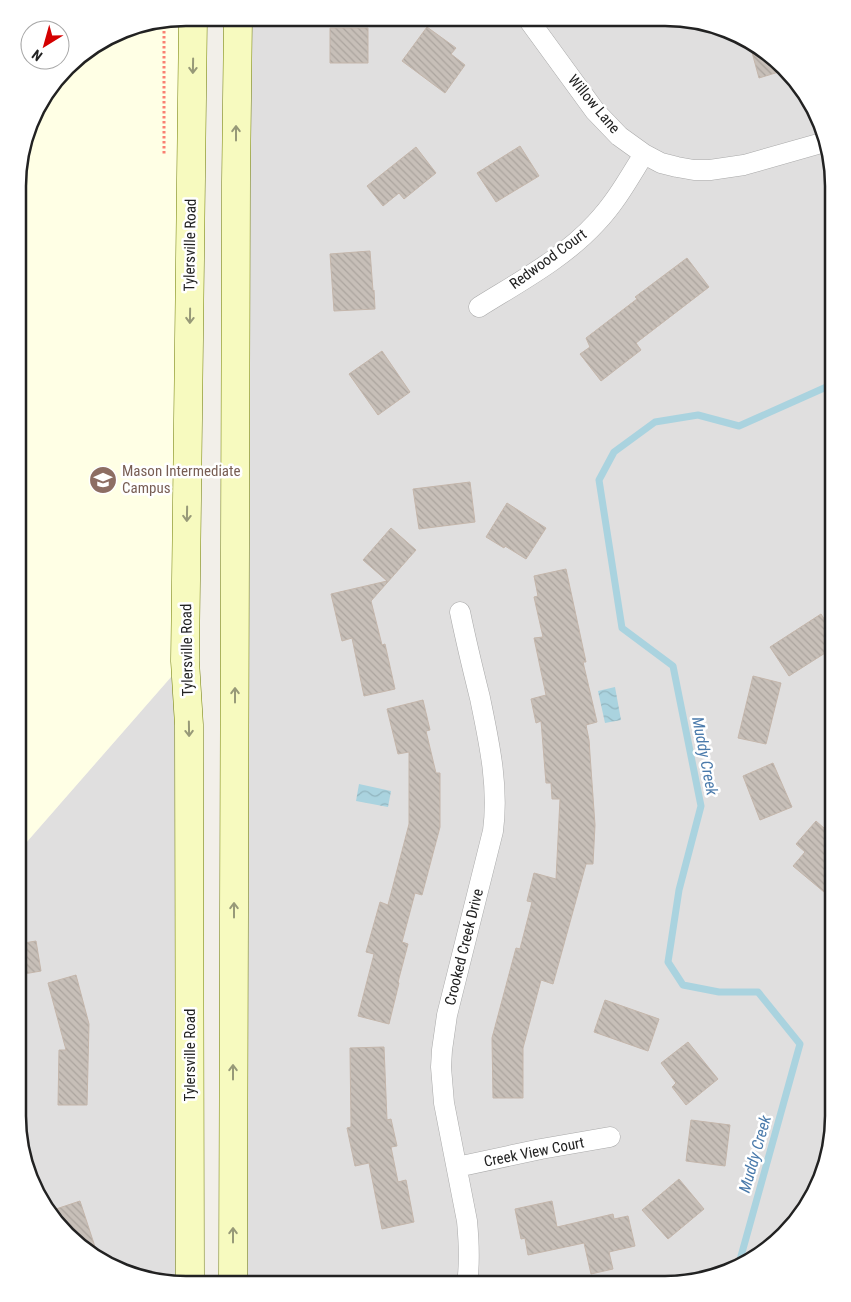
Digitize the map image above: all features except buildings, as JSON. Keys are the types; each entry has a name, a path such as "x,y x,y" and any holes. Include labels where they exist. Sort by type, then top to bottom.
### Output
{"main road":[{"name":"Tylersville Road","path":"190,1276 189,735 185,660 193,26"},
{"path":"233,1276 238,26"}],"street":[{"name":"Willow Lane","path":"534,26 596,111 619,136 644,154 661,163 694,170 710,170 744,165 819,144"},
{"name":"Redwood Court","path":"479,307 569,248 596,223 619,195 644,154"},
{"name":"Crooked Creek Drive","path":"460,612 487,731 495,781 494,831 447,1015 441,1067 444,1103 467,1221 469,1238 468,1276"},
{"name":"Creek View Court","path":"458,1167 541,1149 610,1137"}],"shaded area":[{"name":"Mason Intermediate Campus","path":"186,26 185,661 26,843 26,186 28,165 38,125 48,106 66,81 81,66 106,48 135,35 165,28"},
{"path":"238,26 665,26 686,28 726,38 762,59 792,89 813,125 822,155 825,186 824,1126 822,1147 816,1167 798,1205 770,1236 745,1254 726,1264 696,1273 665,1276 233,1276"},
{"path":"185,661 186,1276 165,1274 125,1264 89,1243 59,1213 38,1177 29,1147 26,1116 26,843"}],"water":[{"path":"615,687 621,720 605,723 598,691"},
{"path":"359,784 391,791 388,807 356,801"}],"waterway":[{"name":"Muddy Creek","path":"741,1256 800,1044 758,992 719,992 683,985 668,962 679,890 701,806 673,666 622,628 599,480 614,452 655,422 698,415 739,426 825,388"}],"place":[{"name":"Mason Intermediate Campus","path":"103,480"}]}
